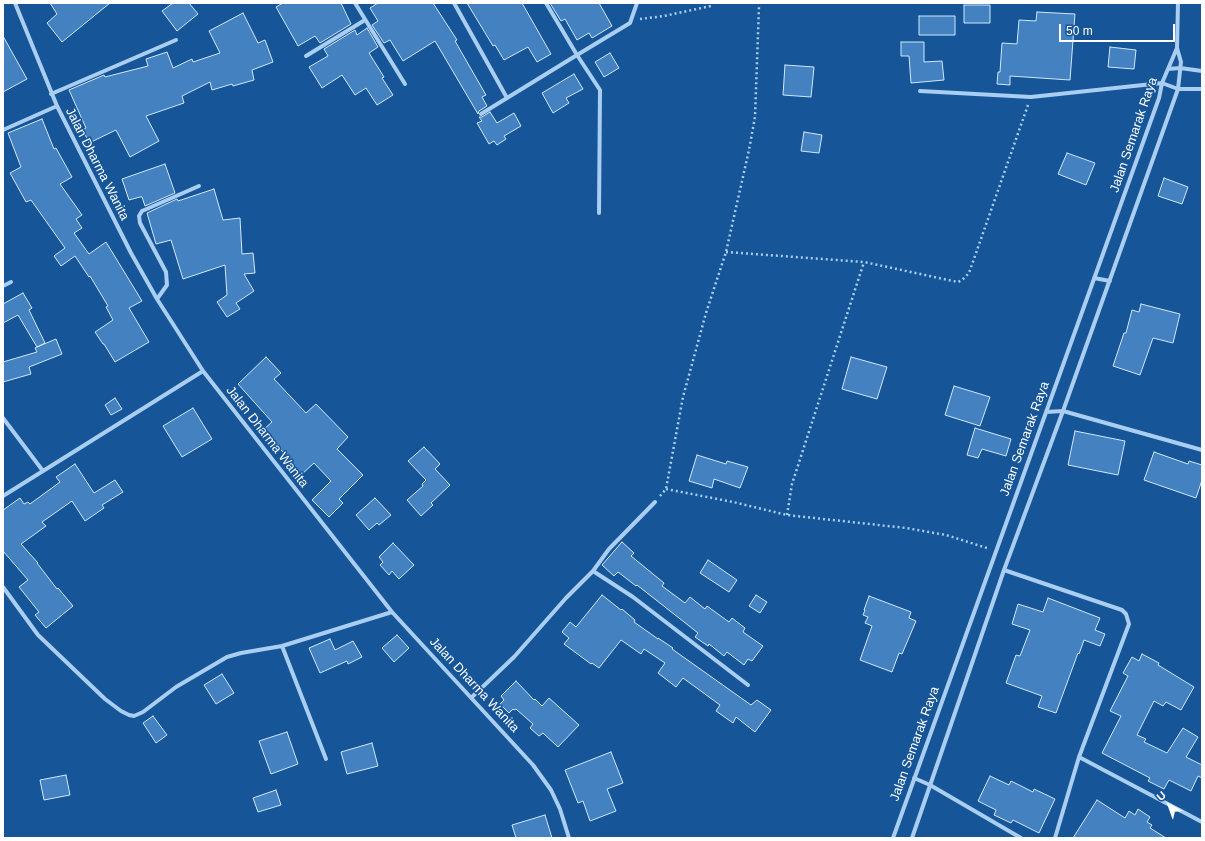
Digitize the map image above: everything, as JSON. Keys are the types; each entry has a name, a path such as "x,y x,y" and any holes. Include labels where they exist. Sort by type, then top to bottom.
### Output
{"street":[{"name":"Jalan Dharma Wanita","path":"15,3 51,94 131,253 157,299 203,370 392,612 472,697 543,777 560,809 569,838"},
{"path":"355,3 405,84"},
{"path":"454,3 507,98"},
{"path":"546,3 600,90 599,213"},
{"path":"480,114 630,23 637,3"},
{"name":"Jalan Semarak Raya","path":"912,838 1004,570 1063,411 1178,89 1181,62 1177,48 1178,3"},
{"path":"306,56 365,20"},
{"path":"51,94 176,40"},
{"name":"Jalan Semarak Raya","path":"892,838 1159,98 1162,83 1177,48"},
{"path":"1168,69 1180,68 1202,71"},
{"path":"920,91 1031,97 1162,83 1178,89 1202,89"},
{"path":"3,130 57,106"},
{"path":"157,299 167,285 166,272 140,223 139,216 142,211 199,186"},
{"path":"1094,278 1110,281"},
{"path":"3,286 11,282"},
{"path":"3,496 203,370"},
{"path":"1046,412 1063,411 1202,450"},
{"path":"3,418 43,470"},
{"path":"472,697 514,657 566,598 593,571 609,549 655,502"},
{"path":"1004,570 1122,610 1126,614 1128,624 1079,757 1055,838"},
{"path":"593,571 633,597 748,685"},
{"path":"3,586 38,635 105,699 121,711 134,716 143,712 176,687 227,657 282,646 392,612"},
{"path":"282,646 326,759"},
{"path":"1079,757 1202,822"},
{"path":"914,778 930,785 1021,838"}],"path":[{"path":"632,20 664,16 711,6"},
{"path":"655,502 666,490 683,397 706,313 726,252 749,150 755,117 759,6"},
{"path":"726,252 864,262 958,282 969,273 1031,97"},
{"path":"787,515 792,484 864,262"},
{"path":"666,490 733,502 787,515 913,529 946,535 995,551"}],"building":[{"path":"50,3 110,3 62,42 47,23 57,14"},
{"path":"173,3 189,3 198,14 177,31 162,11"},
{"path":"283,3 341,3 351,24 320,43 315,36 298,46 276,7"},
{"path":"378,3 433,3 457,40 455,41 486,95 482,97 487,106 479,111 478,114 435,41 403,61 390,40 384,43 372,25 378,21 370,8"},
{"path":"467,3 522,3 551,54 537,62 528,47 504,60 495,45 493,46"},
{"path":"550,3 599,3 612,26 592,38 589,33 577,40 565,19 561,21"},
{"path":"964,5 990,5 990,23 964,23"},
{"path":"1037,12 1075,14 1070,80 1010,76 1010,85 997,84 998,72 1000,72 1002,43 1017,44 1019,20 1036,21"},
{"path":"243,13 258,43 265,40 273,62 252,70 254,80 233,86 232,84 212,90 210,82 182,96 184,103 146,116 159,141 130,157 116,130 89,143 83,130 86,128 69,90 104,75 105,77 148,66 146,59 167,52 173,68 192,59 193,62 220,53 209,31"},
{"path":"919,16 955,16 955,35 919,35"},
{"path":"367,28 378,47 369,53 393,95 377,105 366,88 355,95 342,75 322,88 309,67 328,56 324,49 355,30 357,35"},
{"path":"3,36 27,79 3,92"},
{"path":"901,42 924,42 924,62 942,61 944,80 911,83 909,56 901,56"},
{"path":"1110,47 1136,50 1134,69 1108,67"},
{"path":"610,53 619,68 604,77 595,62"},
{"path":"785,65 814,67 811,97 783,95"},
{"path":"574,74 583,89 566,98 569,103 553,113 542,93"},
{"path":"490,112 497,123 514,113 521,126 504,136 506,139 497,145 494,141 489,144 477,123 482,121 479,117 482,117"},
{"path":"42,119 54,149 56,148 72,177 60,184 82,215 76,219 82,228 74,233 89,254 106,242 142,301 129,308 149,342 115,362 95,332 113,320 106,307 108,306 90,276 89,277 75,256 61,266 54,256 65,248 31,200 26,202 10,173 21,167 8,133"},
{"path":"804,132 822,135 819,153 801,151"},
{"path":"1067,153 1095,163 1086,185 1058,174"},
{"path":"165,164 175,193 145,206 142,197 129,200 122,179"},
{"path":"1164,178 1188,187 1182,204 1158,196"},
{"path":"214,189 223,220 240,218 242,254 253,253 255,273 244,274 254,291 236,303 240,309 227,317 217,302 227,295 225,265 183,279 171,240 156,244 147,213 177,199 178,201"},
{"path":"23,293 32,308 29,310 45,343 37,347 18,315 3,323 3,304"},
{"path":"1141,304 1180,314 1173,343 1153,338 1140,375 1113,366 1124,333 1126,333 1132,310 1139,312"},
{"path":"56,339 62,354 29,367 31,374 3,382 3,362 37,352 35,348"},
{"path":"266,357 281,373 274,379 306,413 316,404 348,437 337,449 363,475 339,499 343,503 329,517 312,500 331,481 314,463 301,475 288,462 290,460 263,430 272,422 238,384"},
{"path":"851,357 887,367 877,399 842,389"},
{"path":"954,386 990,397 980,426 945,415"},
{"path":"115,398 122,409 111,415 105,405"},
{"path":"193,408 212,439 182,457 163,426"},
{"path":"975,428 1011,439 1006,456 982,449 978,458 967,455"},
{"path":"1075,431 1125,441 1118,475 1068,465"},
{"path":"424,447 440,464 435,469 450,485 431,503 433,505 421,516 407,500 423,486 422,484 426,480 408,461"},
{"path":"1154,452 1188,464 1189,461 1202,465 1202,480 1196,498 1144,480"},
{"path":"697,455 726,464 727,461 748,467 740,488 714,479 712,488 689,481"},
{"path":"75,464 94,493 115,480 123,492 102,505 104,508 85,521 72,501 42,522 46,526 21,544 38,563 57,589 58,588 73,606 46,628 35,615 39,612 19,587 28,580 3,551 3,510 20,498 24,504 28,502 30,504 60,482 56,477"},
{"path":"375,498 391,515 379,525 377,523 369,530 356,515"},
{"path":"622,542 634,553 631,556 664,583 662,586 685,603 690,597 705,609 707,606 729,622 732,618 745,628 743,632 763,646 752,661 748,659 744,665 727,652 724,656 709,644 708,646 695,637 698,633 637,585 636,586 618,572 614,576 602,565"},
{"path":"393,543 414,565 399,579 392,571 389,575 380,565 383,562 379,557"},
{"path":"708,560 737,580 729,592 700,573"},
{"path":"602,595 621,610 622,609 635,620 634,622 673,648 672,649 751,705 757,700 771,710 755,732 736,717 733,723 716,711 720,705 683,678 676,687 658,673 665,663 644,649 641,654 621,640 599,668 592,663 591,664 564,644 569,638 562,632 570,622 576,627"},
{"path":"756,595 767,602 760,613 749,606"},
{"path":"869,596 911,612 909,618 916,621 902,654 899,653 892,672 860,660 872,626 865,623 868,617 863,615"},
{"path":"1048,598 1100,618 1095,630 1105,634 1100,646 1084,640 1056,713 1038,707 1042,696 1006,683 1016,655 1020,656 1030,630 1012,624 1018,604 1043,612"},
{"path":"397,635 409,648 394,662 382,648"},
{"path":"330,639 335,650 353,641 362,657 348,664 347,661 320,673 309,648"},
{"path":"1142,654 1159,663 1158,665 1194,687 1181,710 1166,702 1163,706 1154,701 1137,735 1146,739 1144,742 1167,753 1183,728 1198,737 1186,757 1202,765 1202,778 1198,776 1191,791 1169,780 1164,789 1148,781 1150,778 1102,753 1121,716 1110,711 1128,676 1123,673 1132,657 1139,661"},
{"path":"222,674 234,693 216,704 204,685"},
{"path":"516,681 534,700 535,699 542,706 549,698 579,725 558,747 543,733 539,736 530,728 533,724 516,709 513,709 509,713 500,704 504,700 501,696"},
{"path":"153,716 167,735 156,743 143,723"},
{"path":"287,732 298,764 271,774 259,741"},
{"path":"372,743 378,766 347,774 341,752"},
{"path":"611,752 623,783 607,789 616,811 590,821 583,801 578,803 565,770"},
{"path":"66,775 70,795 44,800 40,780"},
{"path":"990,776 1009,785 1011,781 1033,792 1034,789 1055,799 1039,833 1013,820 1011,823 994,815 996,810 978,801"},
{"path":"276,790 281,805 258,812 253,798"},
{"path":"1097,800 1125,818 1129,811 1135,815 1138,809 1150,817 1147,822 1152,825 1150,828 1166,838 1073,838"},
{"path":"545,815 552,838 516,838 512,825"}]}
